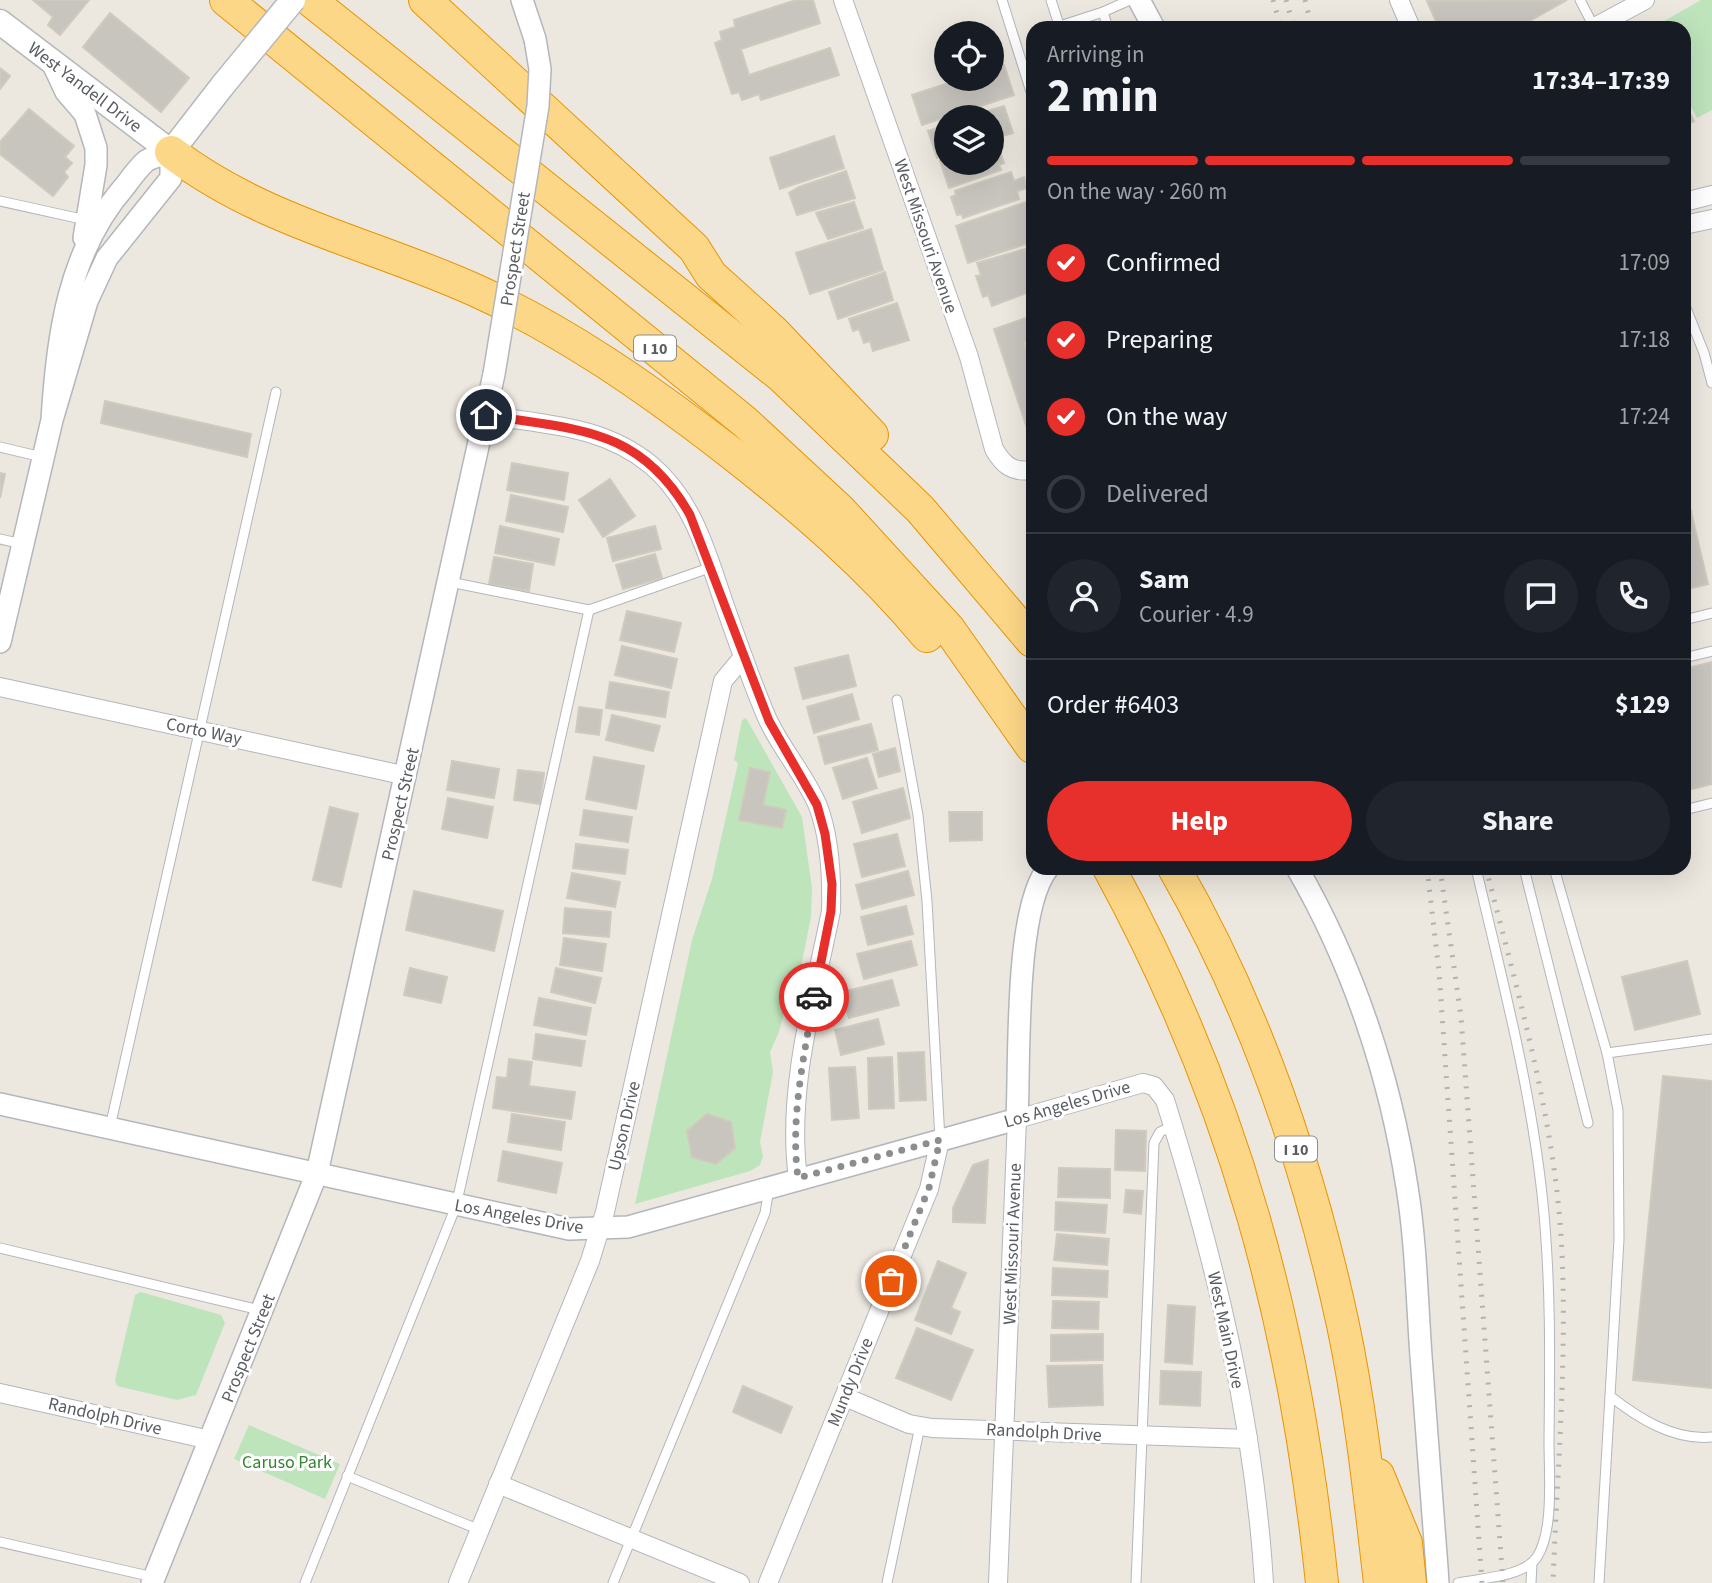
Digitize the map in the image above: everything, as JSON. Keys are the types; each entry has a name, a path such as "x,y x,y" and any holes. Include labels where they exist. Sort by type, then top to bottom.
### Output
{"highway":[{"name":"I 10","path":"226,0 745,422 840,510 949,629 1026,738"},
{"path":"310,0 781,376 920,509 1026,633"},
{"path":"425,0 694,248 711,275 773,331 891,456 920,509"},
{"path":"171,152 199,174 246,200 288,219 411,262 516,310 562,334 642,386 792,502 847,553 922,630 1026,760"},
{"path":"1102,875 1123,904"},
{"path":"1112,875 1123,904 1186,1026 1236,1154 1285,1334 1306,1453 1322,1583"},
{"name":"I 10","path":"1178,875 1237,993 1298,1154 1318,1219 1344,1327 1364,1441 1380,1583"},
{"path":"1364,1441 1406,1543 1410,1583"},
{"path":"1301,1583 1306,1453"}],"main road":[{"path":"171,152 293,0"},
{"name":"West Yandell Drive","path":"0,22 171,152"}],"street":[{"name":"Prospect Street","path":"153,1580 317,1173 494,374 538,107 540,69 535,39 522,0"},
{"name":"West Missouri Avenue","path":"843,0 969,357 994,449 1001,462 1012,469 1026,470"},
{"path":"1139,0 1150,21"},
{"path":"1399,0 1408,21"},
{"path":"1607,21 1645,0"},
{"path":"52,62 66,92 85,114 93,133 96,165 88,220 68,294 56,358 52,420"},
{"path":"0,642 6,587 22,544 52,420 93,284 119,242 171,178 171,152 147,160 109,204 78,264"},
{"path":"1691,200 1712,195"},
{"path":"1691,224 1712,219"},
{"path":"486,415 575,427 629,449 653,467 682,500 699,530 743,657 769,721 817,805 825,834 832,884 831,911 797,1102 795,1156 798,1178"},
{"name":"Upson Drive","path":"458,1583 590,1261 600,1228 723,681 743,657"},
{"name":"Corto Way","path":"0,687 407,776"},
{"name":"West Missouri Avenue","path":"998,1583 1025,932 1032,901 1045,875"},
{"path":"1301,875 1332,934 1356,993 1400,1147 1412,1227 1437,1583"},
{"name":"Los Angeles Drive","path":"0,1104 569,1229 628,1227 1143,1083 1154,1086"},
{"name":"West Main Drive","path":"1154,1086 1165,1100 1205,1230 1248,1439 1264,1583"},
{"name":"Mundy Drive","path":"768,1583 929,1188 940,1140"},
{"name":"Randolph Drive","path":"0,1393 210,1440"},
{"name":"Randolph Drive","path":"845,1397 920,1426 1248,1439"},
{"path":"498,1484 740,1583"}],"lane":[{"path":"1002,0 1026,77"},
{"path":"1051,0 1058,21"},
{"path":"1077,21 1130,0"},
{"path":"1580,0 1590,21"},
{"path":"1103,12 1106,21"},
{"path":"0,201 88,220"},
{"path":"1691,320 1712,383"},
{"path":"1691,331 1695,330"},
{"path":"110,1127 276,391"},
{"path":"0,447 42,457"},
{"path":"0,539 22,544"},
{"path":"450,582 589,610 712,567"},
{"path":"305,1583 456,1206 589,610"},
{"path":"1691,618 1712,613"},
{"path":"1691,656 1712,651"},
{"path":"897,700 918,815 927,901 940,1140"},
{"path":"1691,808 1712,803"},
{"path":"1478,875 1530,1118 1547,1247 1551,1307 1548,1499 1544,1540 1532,1563 1531,1583"},
{"path":"1526,875 1588,1123"},
{"path":"1556,875 1607,1053 1618,1110 1619,1239 1599,1583"},
{"path":"1607,1053 1712,1038"},
{"path":"1136,1583 1154,1143 1160,1132 1173,1126"},
{"path":"614,1583 765,1213 770,1186"},
{"path":"0,1248 263,1310"},
{"path":"1609,1395 1639,1419 1695,1438 1712,1437"},
{"path":"887,1583 920,1426"},
{"path":"347,1476 480,1530"},
{"path":"0,1542 153,1580"},
{"path":"1458,1583 1520,1569 1532,1563"}],"green space":[{"path":"1701,0 1712,0 1712,110 1697,118 1691,106 1691,21 1664,21"},
{"path":"746,718 802,817 812,888 811,917 799,977 787,1001 779,1032 770,1052 773,1072 760,1142 763,1156 760,1165 750,1171 635,1204 692,940 712,879 738,763 734,760 742,720"},
{"path":"141,1292 221,1315 225,1323 196,1395 177,1400 117,1386 115,1380 135,1295"},
{"name":"Caruso Park","path":"249,1425 340,1464 325,1499 234,1459"}],"building":[{"path":"33,0 89,0 60,35 48,25 53,17"},
{"path":"796,0 813,0 820,23 741,49 749,75 830,48 839,75 761,100 759,94 742,100 739,92 732,94 715,43 722,40 720,32 735,27 734,20"},
{"path":"1567,0 1530,21 1436,21 1427,1"},
{"path":"110,13 189,78 161,112 83,47"},
{"path":"1004,65 1014,95 983,105 934,105 934,121 922,125 912,95 934,88 934,91 1004,91"},
{"path":"0,68 10,76 0,89"},
{"path":"1004,106 1013,133 1004,136"},
{"path":"29,109 74,146 65,157 72,163 64,172 68,177 53,196 0,154 0,142"},
{"path":"934,129 934,149 928,131"},
{"path":"834,136 844,168 780,189 770,158"},
{"path":"846,171 855,198 797,215 789,193"},
{"path":"1011,172 1014,181 1024,177 1026,184 1026,188 1017,191 1019,199 963,218 962,214 957,215 951,197 956,195 955,191"},
{"path":"945,175 987,175 949,188"},
{"path":"854,202 863,228 828,239 816,213"},
{"path":"1026,202 1026,244 968,263 956,226"},
{"path":"871,229 883,270 810,294 796,253"},
{"path":"1026,249 1026,293 992,306 988,295 983,297 976,276 981,275 977,263"},
{"path":"885,272 893,300 838,319 829,292"},
{"path":"897,303 909,340 873,351 870,341 864,343 859,329 853,331 849,319"},
{"path":"1026,318 1026,425 994,329"},
{"path":"105,401 251,434 247,457 101,423"},
{"path":"512,463 568,473 564,500 507,490"},
{"path":"0,473 5,474 0,498"},
{"path":"610,479 635,516 603,537 579,500"},
{"path":"511,495 568,507 563,532 506,521"},
{"path":"1691,512 1708,584 1691,588"},
{"path":"500,526 559,539 554,565 495,553"},
{"path":"655,526 661,549 613,561 607,538"},
{"path":"655,554 662,578 623,589 616,565"},
{"path":"494,557 533,564 529,591 489,584"},
{"path":"627,611 681,623 674,652 620,640"},
{"path":"622,646 677,659 671,688 615,675"},
{"path":"848,655 856,686 803,699 795,668"},
{"path":"1712,662 1712,784 1691,789 1691,667"},
{"path":"610,682 669,692 665,717 606,708"},
{"path":"852,694 859,719 814,733 807,707"},
{"path":"579,707 602,710 599,735 576,732"},
{"path":"612,715 660,726 653,751 606,740"},
{"path":"871,724 878,750 825,764 818,737"},
{"path":"895,748 900,771 879,777 873,754"},
{"path":"594,757 644,766 636,809 586,799"},
{"path":"867,758 877,788 843,799 833,768"},
{"path":"452,761 499,769 494,798 447,790"},
{"path":"750,768 770,772 763,805 786,810 782,828 739,820"},
{"path":"518,770 544,773 540,804 514,800"},
{"path":"903,788 910,818 862,833 853,802"},
{"path":"448,798 493,807 487,838 442,829"},
{"path":"330,807 358,814 341,887 313,880"},
{"path":"584,810 632,817 628,842 580,835"},
{"path":"949,812 982,812 982,840 950,841"},
{"path":"897,834 905,866 862,877 854,844"},
{"path":"576,844 628,850 625,874 573,868"},
{"path":"908,871 914,895 862,909 856,885"},
{"path":"572,873 620,882 615,907 567,898"},
{"path":"414,891 503,911 494,951 406,930"},
{"path":"906,906 913,934 868,945 861,917"},
{"path":"565,908 611,912 609,937 563,933"},
{"path":"564,938 606,944 602,971 560,965"},
{"path":"911,941 917,965 864,979 857,954"},
{"path":"1687,961 1700,1014 1635,1030 1622,977"},
{"path":"410,968 447,977 441,1003 404,995"},
{"path":"556,968 601,978 595,1003 551,992"},
{"path":"892,980 899,1005 849,1018 842,992"},
{"path":"539,998 591,1008 586,1035 534,1025"},
{"path":"878,1019 884,1044 841,1055 835,1030"},
{"path":"536,1034 585,1041 581,1066 533,1059"},
{"path":"924,1052 926,1100 900,1101 898,1053"},
{"path":"892,1057 894,1108 869,1109 868,1058"},
{"path":"509,1059 532,1062 529,1086 575,1092 571,1119 493,1108 497,1077 507,1078"},
{"path":"855,1067 859,1118 832,1120 829,1068"},
{"path":"1663,1076 1712,1081 1712,1388 1633,1380"},
{"path":"512,1114 565,1122 561,1150 508,1142"},
{"path":"707,1114 731,1122 735,1148 716,1164 692,1157 687,1131"},
{"path":"1116,1130 1146,1131 1145,1171 1115,1170"},
{"path":"503,1151 562,1163 556,1193 498,1181"},
{"path":"988,1160 985,1223 953,1222 953,1208 973,1165"},
{"path":"1059,1168 1110,1169 1110,1198 1058,1197"},
{"path":"1126,1190 1143,1191 1141,1214 1124,1212"},
{"path":"1056,1202 1107,1205 1105,1233 1055,1230"},
{"path":"1057,1234 1109,1239 1107,1265 1054,1260"},
{"path":"938,1261 966,1273 951,1308 960,1312 951,1334 915,1320"},
{"path":"1053,1268 1108,1271 1107,1297 1052,1295"},
{"path":"1053,1301 1099,1302 1098,1329 1052,1328"},
{"path":"1168,1305 1195,1307 1192,1364 1165,1362"},
{"path":"917,1328 973,1350 951,1400 896,1378"},
{"path":"1103,1334 1103,1360 1051,1361 1051,1335"},
{"path":"1102,1365 1103,1405 1049,1407 1047,1366"},
{"path":"1161,1371 1201,1372 1200,1406 1160,1404"},
{"path":"743,1386 792,1407 781,1433 733,1412"}],"railway":[{"path":"1273,0 1279,21"},
{"path":"1286,0 1292,21"},
{"path":"1305,0 1310,21"},
{"path":"1428,875 1439,972 1482,1583"},
{"path":"1441,875 1461,1017 1503,1583"},
{"path":"1488,875 1534,1059 1558,1204 1562,1253 1563,1336 1553,1583"}],"way so far":[{"path":"814,997 797,1102 795,1156 798,1178 940,1140 929,1188 891,1281"}],"route":[{"path":"486,415 575,427 629,449 653,467 673,488 699,530 743,657 769,721 817,805 825,834 832,884 831,911 814,997"}]}
